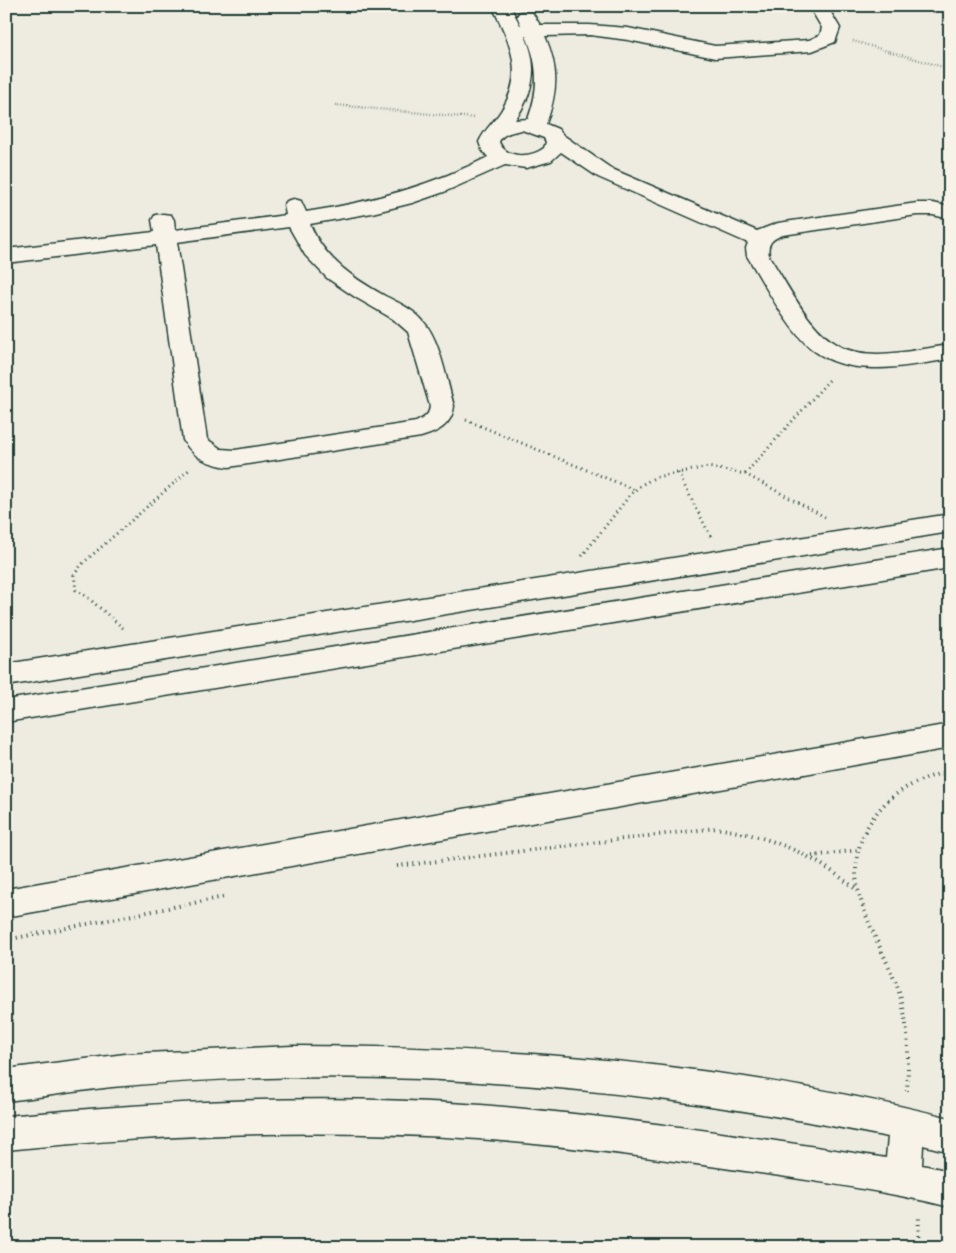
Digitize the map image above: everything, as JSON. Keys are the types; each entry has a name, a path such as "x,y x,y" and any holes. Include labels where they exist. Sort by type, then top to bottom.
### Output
{"street":[{"path":"498,138 519,97 524,80 525,63 521,47 501,6"},
{"path":"522,6 546,61 548,77 547,93 535,126"},
{"path":"514,31 590,30 628,34 715,52 812,45 824,41 830,34 831,28 818,6"},
{"path":"6,256 164,229 295,212 364,210 404,200 454,182 508,126 522,124 535,126 547,131 554,138 605,173 760,240"},
{"path":"498,138 525,162 605,173"},
{"path":"525,162 547,156 553,151 556,144 554,138"},
{"path":"950,213 933,209 917,209 778,229 768,233 760,240 757,248 758,256 808,331 820,344 839,354 862,360 885,360 950,352"},
{"path":"164,229 195,440 199,448 208,454 220,458 234,459 421,429 436,422 442,411 442,406 421,333 399,312 355,289 334,273 312,251 304,239 295,212"},
{"path":"6,238 164,229"},
{"path":"6,675 950,523"},
{"path":"754,554 772,587"},
{"path":"6,711 950,558"},
{"path":"6,903 950,736"},
{"path":"6,1085 124,1070 318,1060 512,1066 707,1087 906,1123 950,1135"},
{"path":"6,1133 200,1118 340,1116 479,1122 619,1135 903,1178 950,1189"},
{"path":"903,1178 906,1123"}],"path":[{"path":"830,34 950,70"},
{"path":"335,105 498,138"},
{"path":"745,474 850,357"},
{"path":"442,411 635,490"},
{"path":"150,651 86,596 76,590 74,575 82,564 208,454"},
{"path":"559,586 635,490 656,477 708,468 745,474 862,537"},
{"path":"678,473 722,560"},
{"path":"906,1123 909,1052 906,1022 899,994 858,891 856,863 861,838 872,816 888,798 909,783 950,771"},
{"path":"393,866 716,828 757,835 781,842 811,856 836,872 858,891"},
{"path":"811,856 859,850"},
{"path":"6,940 226,897"}]}
